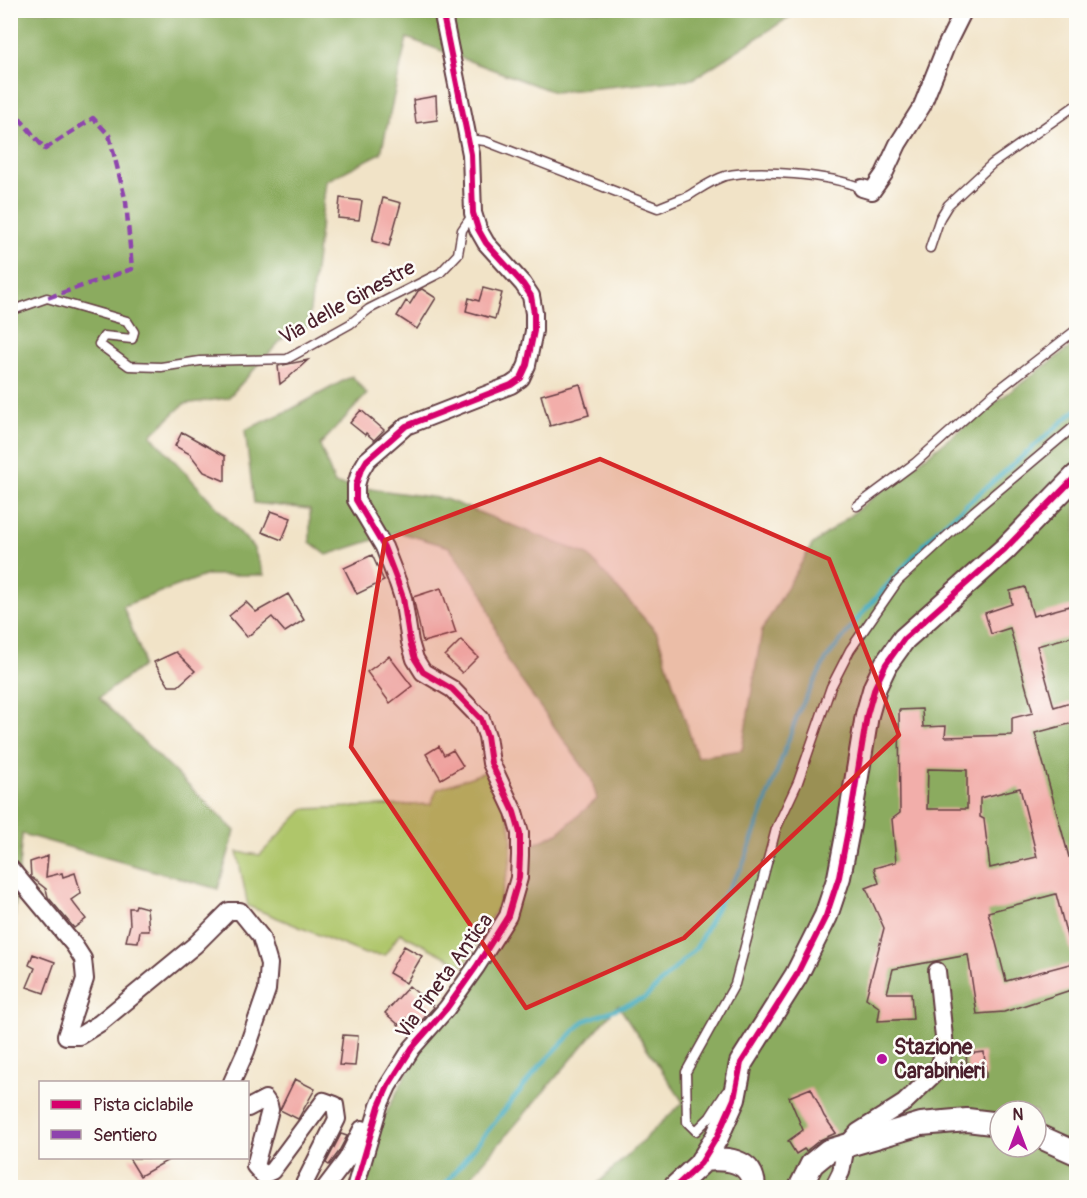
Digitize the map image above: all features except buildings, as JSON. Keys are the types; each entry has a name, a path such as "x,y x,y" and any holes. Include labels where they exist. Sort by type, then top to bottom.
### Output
{"street":[{"name":"Via Pineta Antica","path":"355,1188 379,1106 398,1069 412,1048 447,1008 508,916 519,878 520,833 514,812 491,763 487,736 480,719 452,689 423,672 415,659 398,583 384,547 356,500 356,485 367,460 396,433 423,418 511,385 521,378 527,365 534,331 531,296 486,243 473,213 469,139 455,81 442,10"},
{"path":"862,188 872,191 884,174 897,144 922,106 946,46 964,10"},
{"path":"674,1188 702,1160 721,1127 734,1099 741,1063 796,976 826,916 843,856 867,715 875,687 886,664 904,639 1005,549 1077,476"},
{"path":"10,868 74,945 82,959 85,978 66,1036 79,1036 100,1023 195,945 228,911 240,911 261,937 269,964 267,990 233,1081"},
{"path":"833,1188 840,1172 846,1146 858,1132 904,1104 933,1075 940,1064 945,1047 937,971"},
{"path":"249,1107 265,1099 269,1105 270,1110 255,1166 263,1175 272,1171 324,1101 334,1105 338,1119 302,1188"},
{"path":"787,1188 799,1169 812,1164 828,1151 921,1124 966,1120 988,1123"},
{"path":"721,1127 743,1165 754,1178 754,1188"},
{"path":"326,1188 346,1159 362,1129 370,1135"},
{"path":"1048,1140 1077,1153"},
{"path":"702,1160 732,1160 743,1165"},
{"path":"801,1188 812,1164"}],"lane":[{"path":"930,248 940,218 948,205 992,164 1077,105"},
{"path":"469,139 485,141 657,208 724,177 751,173 773,173 834,180 862,188"},
{"name":"Via delle Ginestre","path":"10,310 47,298 127,321 134,332 132,339 104,336 99,344 129,366 161,367 200,362 287,359 350,324 369,309 440,273 458,254 462,230 473,213"},
{"path":"857,506 915,463 989,397 1077,330"},
{"path":"741,1063 730,1073 726,1093 696,1131 687,1122 686,1072 735,984 776,828 798,782 836,678 850,650 898,581 974,511 1077,425"}],"highlighted area":[{"path":"600,459 829,559 899,735 684,938 526,1008 351,747 385,540"}],"green space":[{"path":"11,11 799,11 693,79 554,92 407,38 381,153 326,181 308,327 285,336 228,398 184,404 151,435 253,547 264,575 207,575 123,606 142,655 142,666 99,698 235,831 218,889 22,834 11,954"},
{"path":"1076,343 1076,1187 594,1187 683,1102 618,1005 462,1187 365,1187 381,1123 420,1047 520,897 532,845 558,833 597,799 591,778 507,661 483,594 449,547 398,532 327,555 310,542 310,509 254,503 245,430 288,411 352,376 367,394 320,445 335,484 445,499 588,555 657,633 697,757 742,750 762,630 812,545 992,405"},
{"path":"485,772 507,809 512,837 510,864 498,906 464,966 400,933 385,955 365,954 248,906 237,852 260,855 304,809 431,804 437,789"}],"waterway":[{"path":"442,1188 539,1067 584,1021 645,998 696,948 721,899 742,867 799,711 827,658 865,610 937,530 1076,410"}],"marked path":[{"path":"10,107 45,149 93,118 109,135 126,202 132,269 47,298"}],"cycle path":[{"path":"355,1188 379,1106 388,1086 412,1048 447,1008 476,967 508,916 519,878 520,833 514,812 491,763 487,736 481,719 452,689 423,672 415,659 398,583 384,547 356,500 356,485 367,460 406,426 511,385 521,378 527,365 534,331 531,296 486,243 473,213 471,154 442,10"},
{"path":"674,1188 701,1163 717,1137 734,1099 741,1063 796,976 826,916 839,877 867,715 875,687 886,664 904,639 1005,549 1076,476"}],"place":[{"name":"Stazione Carabinieri","path":"882,1059"}]}
